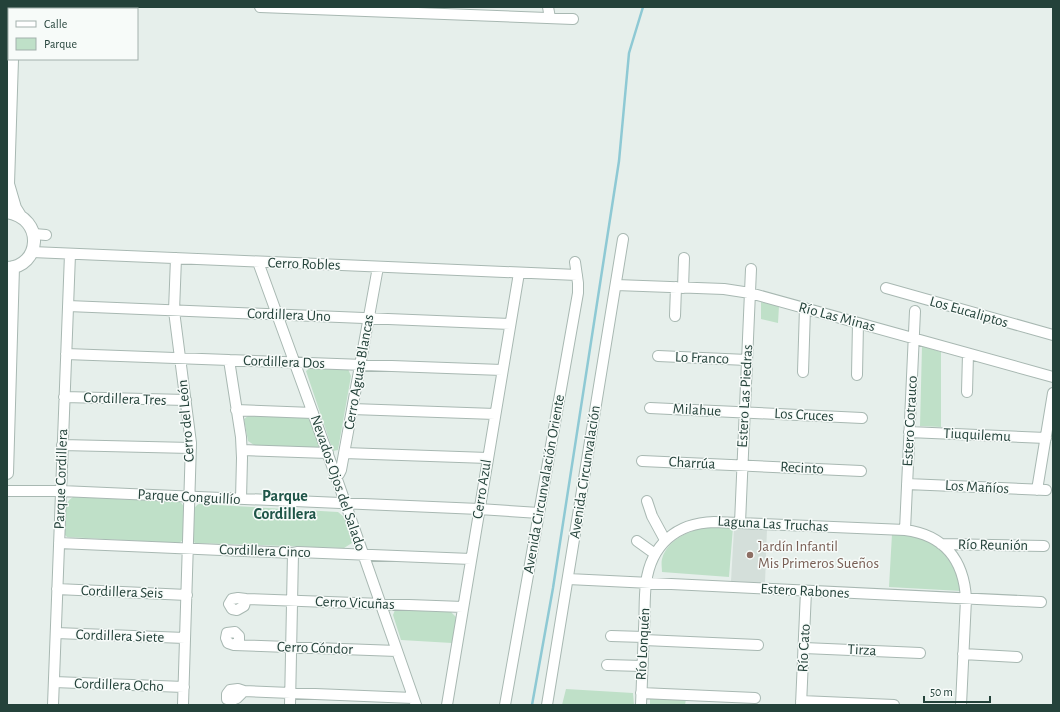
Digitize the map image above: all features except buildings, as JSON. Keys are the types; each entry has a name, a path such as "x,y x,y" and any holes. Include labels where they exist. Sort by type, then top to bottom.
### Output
{"street":[{"path":"260,7 494,11 550,18 573,19"},
{"path":"548,7 550,18"},
{"path":"12,60 7,185 20,216"},
{"path":"7,212 17,214 25,219 31,226 34,234 32,252 27,259 20,265 10,267 7,474"},
{"path":"34,234 46,234"},
{"name":"Avenida Circunvalación","path":"547,705 623,239"},
{"name":"Cerro Robles","path":"32,252 577,275"},
{"name":"Parque Cordillera","path":"53,705 70,254"},
{"name":"Cerro del León","path":"176,258 174,311 191,448 183,705"},
{"path":"675,316 684,258"},
{"name":"Nevados Ojos del Salado","path":"258,262 346,503 414,702"},
{"name":"Avenida Circunvalación Oriente","path":"505,705 578,293 575,262"},
{"name":"Cerro Aguas Blancas","path":"336,477 341,470 378,267"},
{"name":"Estero Las Piedras","path":"740,523 751,270"},
{"name":"Cerro Azul","path":"447,705 519,273"},
{"name":"Río Las Minas","path":"616,285 724,289 750,293 1053,377"},
{"name":"Los Eucaliptos","path":"886,288 1053,335"},
{"name":"Cordillera Uno","path":"68,306 510,324"},
{"path":"803,372 805,308"},
{"name":"Estero Cotrauco","path":"905,530 915,311"},
{"path":"856,375 858,323"},
{"name":"Cordillera Dos","path":"66,354 502,370"},
{"path":"967,392 968,354"},
{"name":"Lo Franco","path":"658,356 747,360"},
{"path":"229,360 242,450 241,499"},
{"path":"1046,438 1053,393"},
{"name":"Cordillera Tres","path":"64,397 186,400"},
{"name":"Milahue","path":"650,408 745,412"},
{"path":"352,409 495,414"},
{"path":"236,410 313,413"},
{"name":"Los Cruces","path":"745,412 862,418"},
{"name":"Tiuquilemu","path":"909,432 1046,438"},
{"name":"Los Mañíos","path":"907,484 1042,490 1046,438"},
{"path":"62,445 191,448"},
{"path":"242,450 328,453"},
{"path":"344,453 488,458"},
{"name":"Charrúa","path":"642,461 742,465"},
{"name":"Recinto","path":"742,465 861,471"},
{"name":"Parque Conguillío","path":"7,491 61,491 479,509 539,513"},
{"path":"647,501 652,516 665,540"},
{"name":"Laguna Las Truchas","path":"646,583 655,554 665,540 679,530 696,523 714,522 905,530 922,534 942,544 952,555 961,571 965,585 966,599 961,705"},
{"path":"637,541 655,554"},
{"name":"Cordillera Cinco","path":"59,542 293,553 363,554 471,559"},
{"name":"Río Reunión","path":"942,544 1044,546"},
{"path":"290,705 289,693 293,553"},
{"name":"Estero Rabones","path":"568,579 1042,602"},
{"name":"Río Lonquén","path":"640,705 646,583"},
{"name":"Cordillera Seis","path":"57,589 187,594"},
{"name":"Río Cato","path":"801,703 806,591"},
{"name":"Cerro Vicuñas","path":"246,599 463,607"},
{"name":"Cordillera Siete","path":"56,633 185,638"},
{"path":"611,636 758,646"},
{"name":"Cerro Cóndor","path":"234,645 397,651"},
{"name":"Tirza","path":"804,648 920,653"},
{"path":"963,654 1017,657"},
{"path":"607,665 642,666"},
{"name":"Cordillera Ocho","path":"54,682 184,687"},
{"path":"244,691 414,702"},
{"path":"641,693 755,698"},
{"path":"801,703 894,705"}],"shaded area":[{"name":"Jardín Infantil Mis Primeros Sueños","path":"734,529 767,529 765,583 731,581"}],"green space":[{"path":"761,302 779,306 778,323 761,319"},
{"path":"922,346 941,352 941,427 920,426"},
{"path":"310,368 348,369 351,376 338,450 333,451 306,371"},
{"path":"248,416 307,417 311,420 320,445 317,448 254,445 248,441 244,419"},
{"path":"73,497 180,502 183,505 185,514 183,540 179,543 67,537 65,535 65,509 69,500"},
{"path":"199,504 338,512 344,517 352,543 344,548 195,543 193,541 192,515 193,510"},
{"path":"713,526 733,527 729,577 662,572 662,559 665,551 670,545 683,535 698,529"},
{"path":"892,534 915,535 939,547 955,569 961,591 889,587"},
{"path":"395,610 451,612 456,617 452,643 401,640 393,615"},
{"path":"566,689 633,693 634,705 562,705"},
{"path":"650,697 686,699 685,705 650,705"}],"waterway":[{"path":"532,705 553,588 619,161 629,53 643,7"}],"place":[{"name":"Jardín Infantil Mis Primeros Sueños","path":"750,555"}],"district":[{"name":"Parque Cordillera","path":"285,505"}]}
